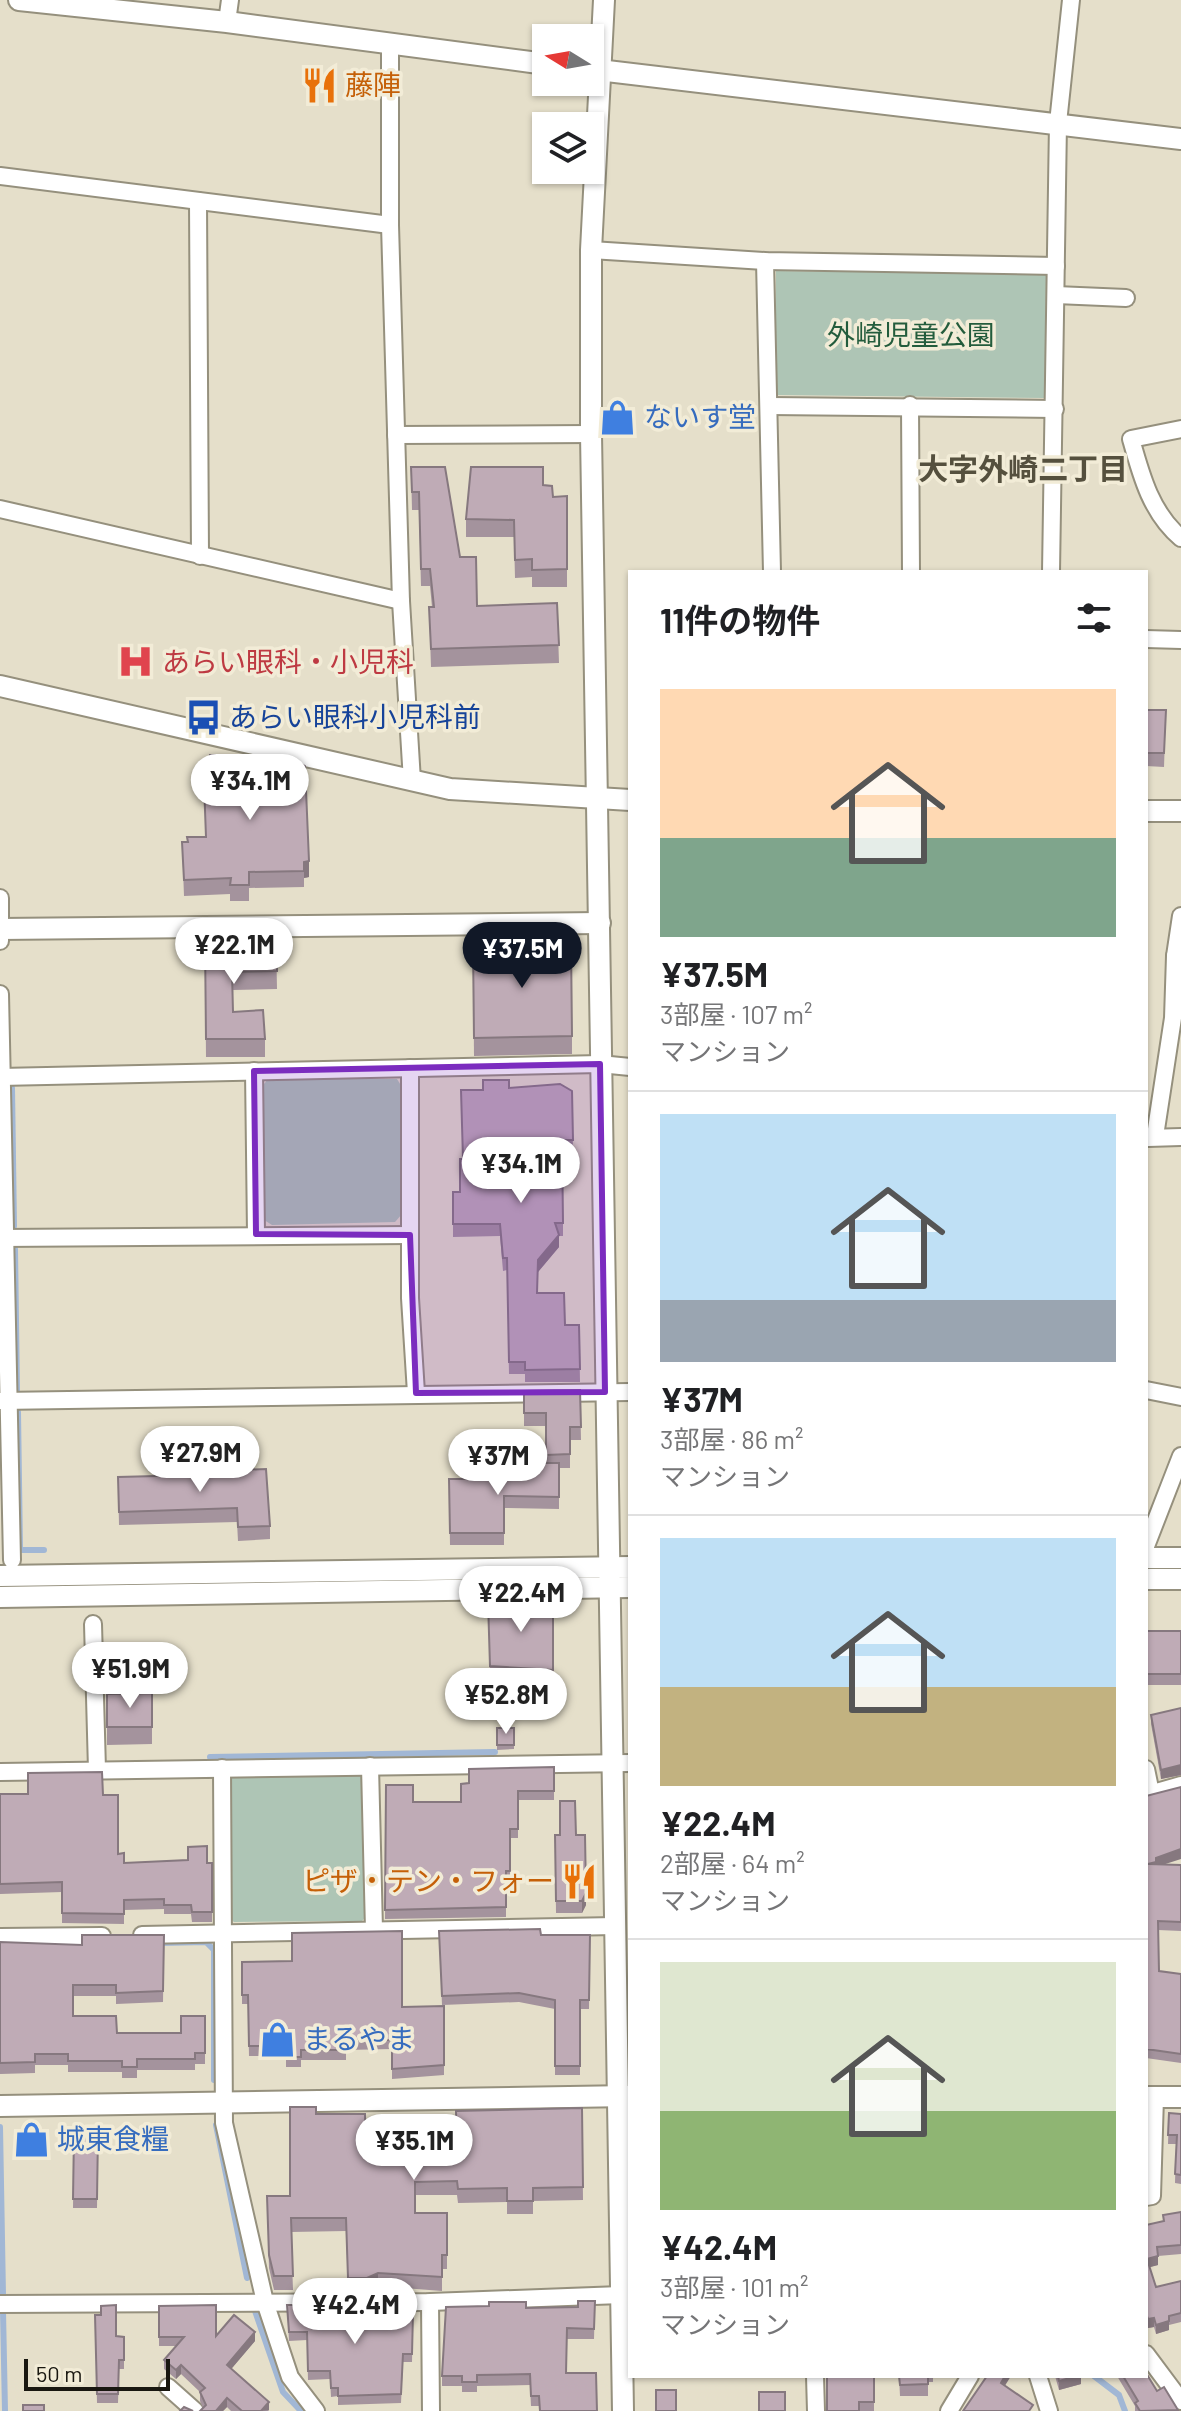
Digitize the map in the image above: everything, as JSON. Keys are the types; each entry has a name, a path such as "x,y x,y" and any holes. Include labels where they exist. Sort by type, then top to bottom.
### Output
{"street":[{"path":"19,0 227,22 532,62"},
{"path":"227,22 230,0"},
{"path":"601,24 604,0"},
{"path":"1051,570 1058,123 1071,0"},
{"path":"390,44 390,225 396,435 401,601 412,781"},
{"path":"604,71 1181,139"},
{"path":"594,96 591,434 609,1577 621,1763 615,1926 624,2096 623,2411"},
{"path":"0,176 390,225"},
{"path":"198,201 200,556"},
{"path":"591,250 765,261 1056,266"},
{"path":"765,261 772,570"},
{"path":"1056,295 1126,298"},
{"path":"769,406 910,405 1055,409"},
{"path":"910,405 911,570"},
{"path":"1181,429 1131,439 1144,485 1160,515 1181,538"},
{"path":"396,435 591,434"},
{"path":"0,509 401,601"},
{"path":"1148,639 1181,640"},
{"path":"0,686 412,781 498,794 628,800"},
{"path":"1148,811 1181,811"},
{"path":"0,898 0,941"},
{"path":"1181,916 1173,1018 1150,1137 1181,1137"},
{"path":"0,929 600,923"},
{"path":"0,994 6,1568 609,1577 628,1586"},
{"path":"1,1077 600,1064 628,1067"},
{"path":"410,1068 410,1235 416,1393"},
{"path":"254,1071 256,1234"},
{"path":"4,1238 410,1235"},
{"path":"1148,1390 1181,1397"},
{"path":"6,1400 628,1392"},
{"path":"1148,1541 1181,1456"},
{"path":"1148,1558 1181,1558"},
{"path":"0,1597 609,1577 628,1568"},
{"path":"1148,1579 1181,1579"},
{"path":"93,1624 97,1770"},
{"path":"0,1772 621,1763"},
{"path":"370,1766 374,1930"},
{"path":"222,1768 223,2105 235,2180 265,2302 290,2377 316,2411"},
{"path":"1149,1794 1181,1785"},
{"path":"0,1937 615,1926"},
{"path":"0,2106 223,2105 624,2096"},
{"path":"1148,2197 1152,2196 1150,2097 1181,2097"},
{"path":"0,2304 430,2302 621,2295"},
{"path":"430,2302 431,2411"},
{"path":"1148,2357 1181,2401"},
{"path":"815,2378 816,2411"},
{"path":"949,2411 969,2378"},
{"path":"1039,2378 1049,2411"},
{"path":"168,2387 195,2411"}],"highlighted area":[{"path":"600,1064 605,1392 416,1393 410,1235 256,1234 254,1071"}],"green space":[{"name":"外崎児童公園","path":"776,271 1046,274 1045,398 775,395"},
{"path":"268,1079 397,1079 402,1087 402,1214 395,1222 272,1225 261,1218 260,1089"},
{"path":"359,1775 365,1780 368,1915 362,1921 234,1922 229,1918 227,1782 233,1776"}],"building":[{"path":"411,467 445,467 460,557 476,557 477,606 557,603 559,645 431,649 429,607 434,607 430,569 421,569 419,492 412,492"},
{"path":"471,467 543,467 543,485 552,486 553,497 567,496 567,569 532,570 532,559 515,560 514,520 466,519"},
{"path":"1148,710 1166,710 1164,753 1148,753"},
{"path":"210,755 249,756 249,767 280,766 294,760 305,766 309,861 304,862 304,871 249,872 249,885 230,885 231,878 184,880 182,842 188,842 187,837 206,837 204,783 207,783 206,764 211,764"},
{"path":"276,939 277,971 232,972 233,1012 263,1010 265,1039 206,1039 205,941"},
{"path":"571,943 572,1036 474,1038 473,945"},
{"path":"483,1080 509,1080 509,1088 560,1084 572,1091 573,1140 562,1140 563,1223 555,1223 559,1235 538,1260 537,1293 564,1293 565,1325 579,1325 580,1369 525,1370 525,1362 509,1362 507,1258 503,1258 500,1224 453,1224 453,1192 460,1192 460,1159 463,1159 461,1090 483,1090"},
{"path":"580,1390 581,1427 570,1427 570,1454 546,1455 546,1413 524,1413 524,1391"},
{"path":"512,1463 559,1463 559,1497 504,1496 504,1533 450,1533 449,1479 512,1479"},
{"path":"266,1469 270,1526 238,1527 237,1508 119,1512 118,1477 235,1474 235,1470"},
{"path":"553,1599 553,1670 490,1666 488,1601"},
{"path":"1148,1631 1181,1631 1181,1674 1148,1674"},
{"path":"152,1693 152,1727 107,1727 107,1694"},
{"path":"1181,1708 1181,1765 1161,1770 1151,1715"},
{"path":"497,1728 514,1728 514,1745 497,1745"},
{"path":"554,1767 554,1791 518,1791 518,1829 510,1829 506,1907 385,1910 386,1785 413,1785 413,1802 461,1802 461,1784 469,1783 469,1769"},
{"path":"102,1772 103,1795 118,1795 118,1854 124,1853 124,1863 188,1860 188,1847 207,1846 207,1863 212,1863 212,1912 192,1912 191,1905 164,1905 164,1899 124,1900 124,1914 62,1913 62,1882 0,1884 0,1794 28,1794 28,1773"},
{"path":"1181,1787 1181,1849 1156,1858 1156,1862 1148,1864 1148,1795"},
{"path":"560,1801 575,1801 576,1835 585,1835 586,1893 582,1901 556,1901 555,1835 560,1835"},
{"path":"1148,1864 1181,1865 1181,1922 1158,1921 1159,1971 1181,1974 1181,2054 1148,2049"},
{"path":"540,1929 541,1935 590,1935 589,2000 580,2000 580,2066 555,2066 555,2000 519,1993 442,1996 439,1931"},
{"path":"402,1931 402,2007 444,2006 444,2065 392,2069 392,2040 346,2040 346,2050 301,2050 301,2057 286,2057 286,2046 249,2046 248,1995 242,1995 242,1962 292,1961 292,1933"},
{"path":"82,1935 164,1935 163,1991 116,1993 116,1985 73,1985 73,2016 116,2016 117,2033 181,2033 181,2016 205,2016 205,2053 195,2053 195,2059 137,2059 137,2067 122,2067 122,2061 68,2061 68,2054 35,2054 35,2062 0,2063 0,1942 82,1945"},
{"path":"290,2107 316,2107 316,2114 365,2114 366,2153 457,2153 456,2111 582,2108 583,2187 533,2188 533,2201 507,2201 507,2188 458,2189 457,2181 415,2182 415,2213 447,2213 447,2255 442,2255 442,2277 378,2273 367,2278 348,2278 346,2218 291,2218 293,2276 274,2276 269,2255 267,2196 290,2196"},
{"path":"1169,2113 1181,2114 1181,2175 1175,2174 1177,2135 1168,2135"},
{"path":"74,2133 98,2133 97,2199 73,2199"},
{"path":"1181,2212 1181,2245 1157,2247 1158,2256 1148,2259 1148,2225 1164,2221 1163,2215"},
{"path":"1148,2262 1156,2287 1181,2281 1181,2313 1169,2316 1169,2321 1156,2325 1154,2318 1148,2319"},
{"path":"578,2301 595,2301 594,2329 567,2328 566,2373 596,2373 597,2411 540,2411 539,2396 531,2396 530,2374 477,2375 477,2382 462,2382 462,2376 442,2376 446,2307 526,2302 526,2308 578,2307"},
{"path":"116,2305 116,2336 124,2337 124,2360 119,2360 118,2394 97,2394 95,2315 101,2315 101,2306"},
{"path":"216,2305 216,2336 234,2315 255,2332 227,2365 269,2402 261,2411 242,2411 227,2398 216,2411 200,2411 206,2405 200,2392 205,2388 181,2365 176,2370 164,2360 184,2337 159,2337 159,2306"},
{"path":"287,2305 368,2305 368,2312 413,2313 412,2354 403,2354 401,2394 338,2396 338,2388 331,2388 330,2371 308,2371 307,2332 289,2332"},
{"path":"1148,2376 1157,2391 1164,2387 1178,2410 1140,2411 1135,2403 1138,2401 1124,2378"},
{"path":"827,2378 874,2378 874,2402 859,2402 859,2411 827,2411"},
{"path":"899,2378 928,2378 928,2384 900,2385"},
{"path":"986,2378 1004,2378 1001,2383 1033,2405 1029,2411 963,2411"},
{"path":"656,2390 676,2390 676,2411 656,2411"},
{"path":"759,2392 785,2392 785,2411 759,2411"},
{"path":"23,2405 44,2405 44,2411 23,2411"}],"waterway":[{"path":"12,1088 14,1226"},
{"path":"15,1249 17,1392"},
{"path":"18,1412 20,1550 44,1550"},
{"path":"103,1647 104,1690"},
{"path":"210,1757 495,1752"},
{"path":"159,1943 206,1942 214,1950 214,2080"},
{"path":"216,2125 247,2278"},
{"path":"0,2127 3,2295"},
{"path":"254,2308 283,2392 301,2411"},
{"path":"3,2311 5,2411"},
{"path":"1097,2378 1119,2395 1125,2411"}],"place":[{"name":"藤陣","path":"319,85"},
{"name":"ないす堂","path":"618,417"},
{"name":"あらい眼科・小児科","path":"136,662"},
{"name":"あらい眼科小児科前","path":"203,717"},
{"name":"ピザ・テン・フォー","path":"580,1881"},
{"name":"まるやま","path":"277,2039"},
{"name":"城東食糧","path":"31,2139"}],"district":[{"name":"大字外崎二丁目","path":"1023,470"}]}
